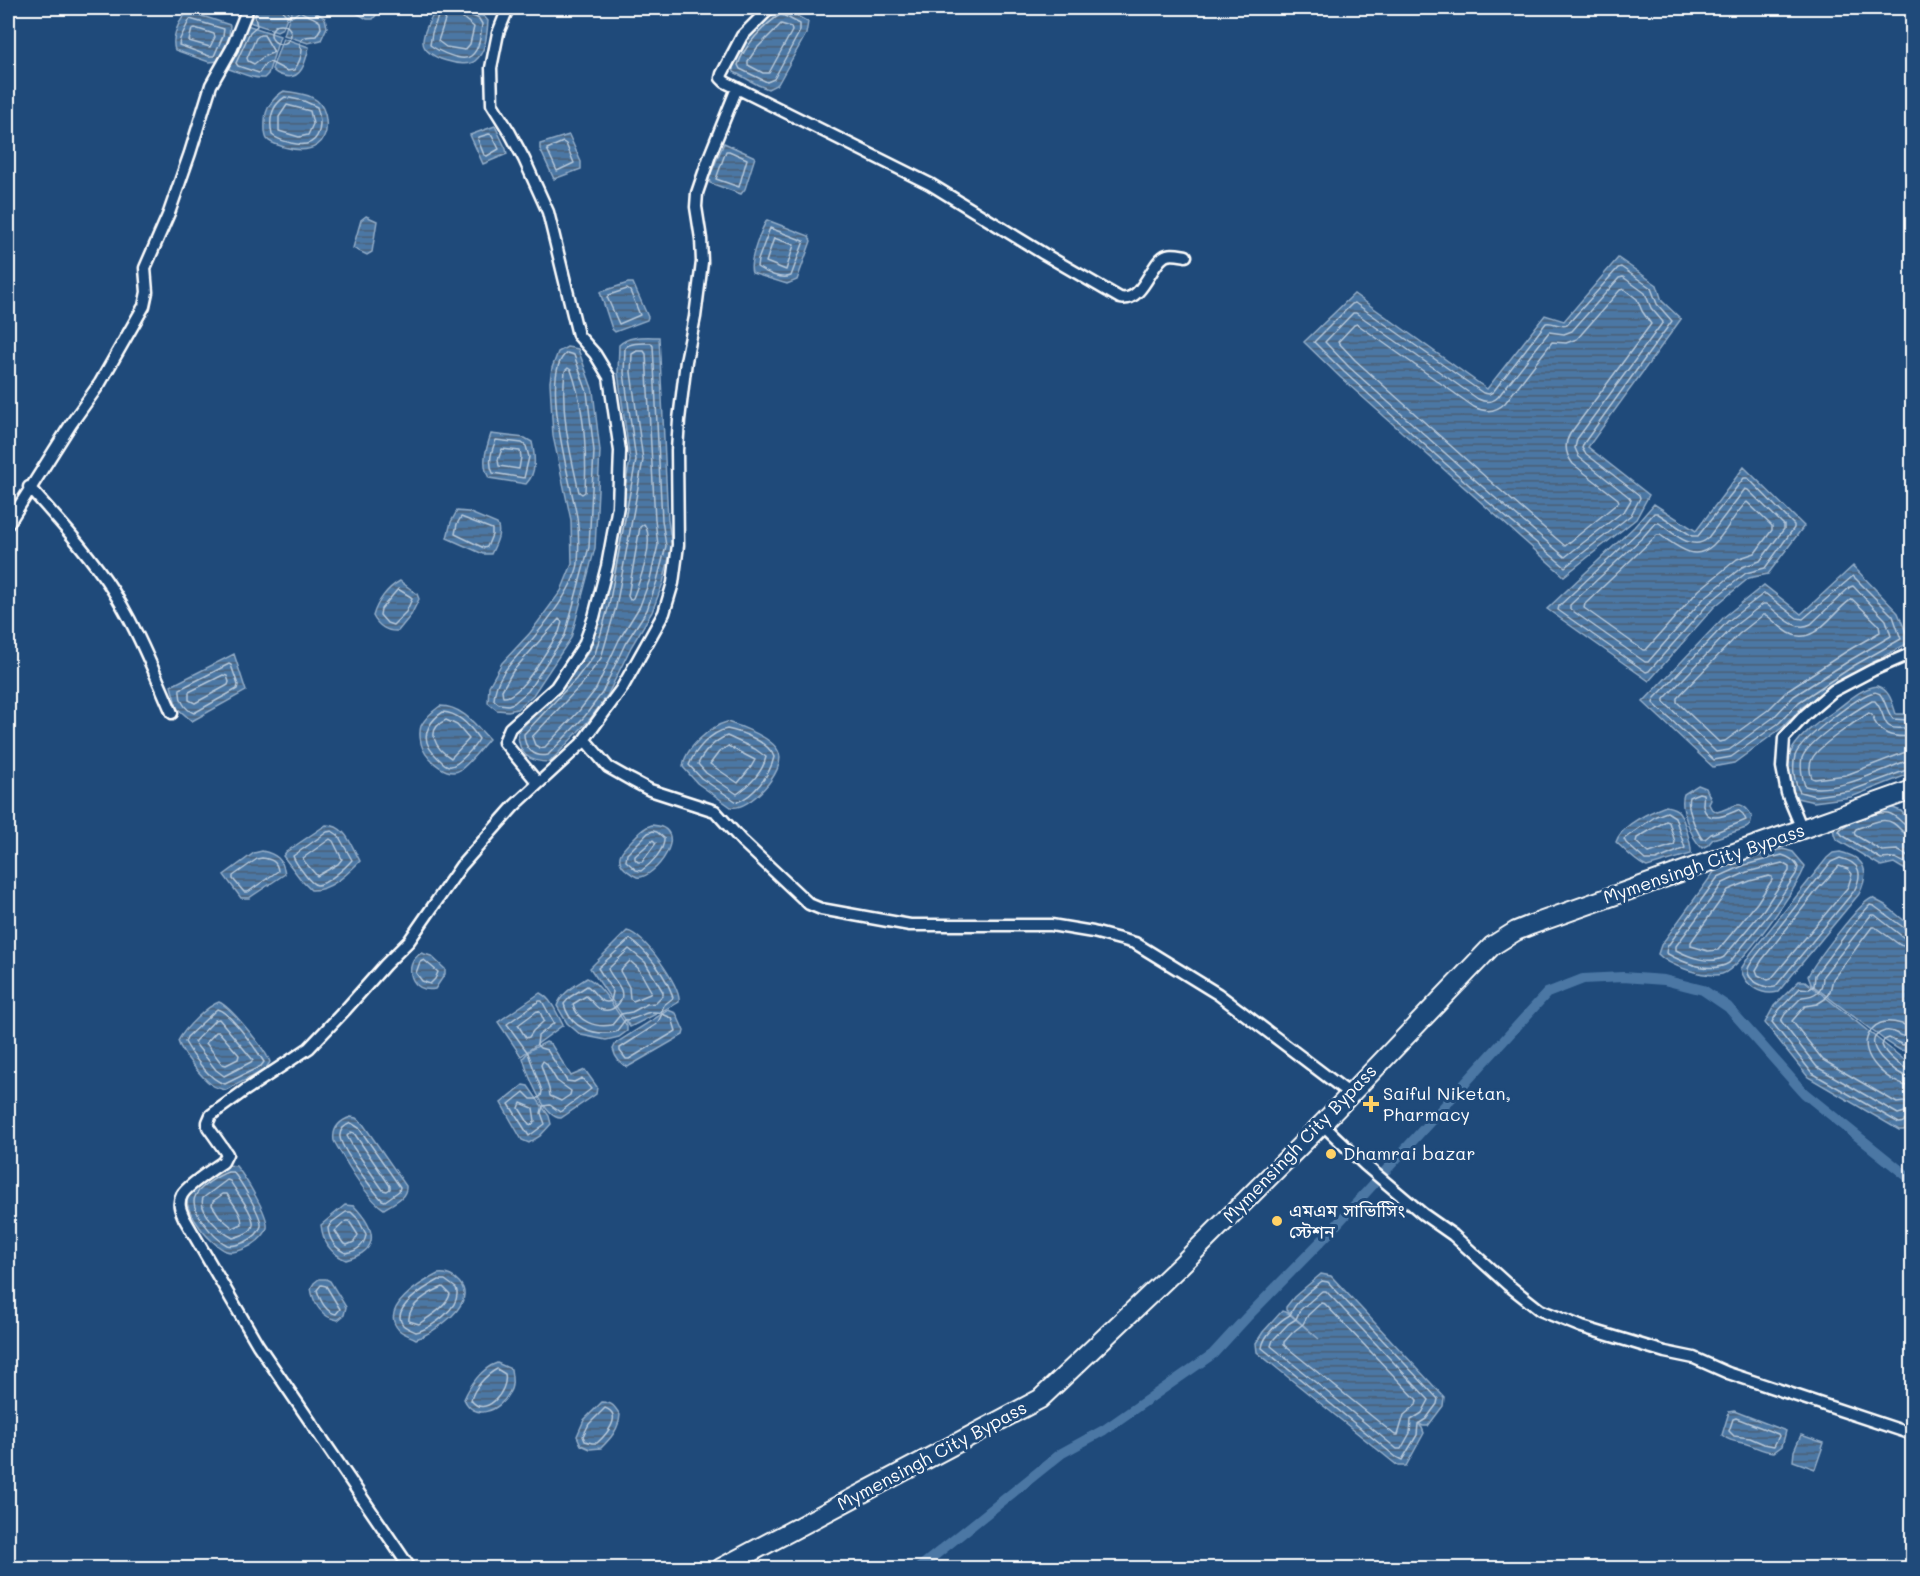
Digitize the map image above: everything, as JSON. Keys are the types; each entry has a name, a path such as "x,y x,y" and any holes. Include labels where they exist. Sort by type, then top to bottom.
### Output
{"highway":[{"name":"Mymensingh City Bypass","path":"721,1569 1040,1399 1181,1265 1322,1124 1492,946 1516,931 1912,790"}],"street":[{"path":"8,524 29,488 100,383 144,306 147,292 145,268 169,213 211,84 232,48 248,8"},
{"path":"508,8 498,33 491,68 492,104 524,159 548,212 578,335 609,377 620,451 618,506 607,566 584,645 556,687 510,728 504,742 538,783"},
{"path":"770,8 742,36 722,74 721,78 725,82 930,184 1119,298 1130,297 1141,288 1164,256 1170,254 1186,256"},
{"path":"410,1569 258,1345 184,1218 179,1208 180,1203 182,1194 227,1157 208,1127 211,1115 309,1047 409,941 461,866 514,806 585,740 622,688 663,613 673,583 678,545 679,420 702,262 696,207 710,155 737,87"},
{"path":"29,488 70,532 107,582 142,644 171,713"},
{"path":"1802,829 1787,793 1782,767 1784,738 1805,715 1833,692 1873,670 1912,653"},
{"path":"585,740 608,767 631,780 650,790 715,812 742,841 809,904 821,909 910,925 1051,925 1093,932 1135,943 1218,994 1350,1094"},
{"path":"1322,1124 1365,1165 1423,1214 1453,1235 1507,1284 1540,1310 1582,1327 1665,1352 1694,1358 1728,1373 1912,1434"}],"water":[{"path":"458,7 472,10 488,21 484,48 475,61 463,64 454,63 437,57 425,48 424,34 437,8"},
{"path":"252,8 288,8 289,11 283,28 277,31 249,21"},
{"path":"294,8 315,12 325,18 327,27 321,40 308,43 284,35"},
{"path":"348,8 382,8 373,19 367,19"},
{"path":"778,8 808,22 806,34 778,84 768,89 734,72 732,66 746,39"},
{"path":"190,12 230,25 229,37 219,61 209,62 175,50 174,40 177,28 182,18"},
{"path":"247,25 280,36 268,74 264,78 251,77 229,69 228,65"},
{"path":"283,38 309,47 302,68 290,77 274,72 272,69"},
{"path":"284,91 303,94 319,102 325,114 326,125 322,140 317,145 303,150 294,149 275,144 267,139 265,116 268,107"},
{"path":"495,126 507,154 483,164 470,135"},
{"path":"569,135 581,162 581,169 554,179 540,149 540,144"},
{"path":"724,143 755,157 745,189 741,194 710,183 709,178"},
{"path":"366,216 377,221 372,252 367,255 353,248 361,220"},
{"path":"767,220 809,236 811,241 797,280 787,284 752,273 753,254"},
{"path":"1618,258 1657,285 1662,301 1681,319 1588,447 1649,495 1636,519 1564,576 1340,377 1304,342 1354,294 1487,389 1545,315 1564,321"},
{"path":"633,283 648,317 647,320 615,332 600,292"},
{"path":"659,337 668,520 672,546 663,583 652,612 631,647 607,696 590,719 550,762 542,762 530,758 522,751 518,732 571,676 590,650 603,604 630,460 618,373 619,345 632,338"},
{"path":"567,347 578,349 593,391 600,451 595,548 571,638 533,695 517,709 497,710 488,703 489,686 502,663 530,633 561,591 572,564 571,520 553,436 550,382 558,352"},
{"path":"491,434 525,438 532,442 534,470 526,484 489,478 485,462"},
{"path":"1744,467 1804,526 1768,574 1749,578 1714,607 1649,681 1547,609 1634,527 1654,504 1696,531"},
{"path":"457,511 468,512 497,524 498,536 491,554 483,554 447,538 451,522"},
{"path":"1853,566 1898,613 1910,642 1859,670 1802,707 1783,727 1734,763 1713,767 1643,702 1724,617 1764,585 1801,614"},
{"path":"400,581 417,594 419,599 411,615 398,631 380,625 373,616 383,596"},
{"path":"234,654 246,691 192,721 177,708 171,686"},
{"path":"1877,686 1888,693 1896,714 1912,713 1912,773 1851,797 1814,802 1797,798 1789,784 1787,771 1788,759 1800,738 1848,700 1864,690"},
{"path":"440,706 461,712 489,739 467,764 455,772 444,770 434,763 421,744 421,726"},
{"path":"727,722 771,742 779,753 780,761 772,779 756,796 739,807 731,807 697,783 683,767 688,753 699,739"},
{"path":"1698,785 1706,788 1711,800 1709,804 1717,812 1736,805 1744,806 1752,816 1750,825 1713,839 1702,848 1690,830 1683,807 1684,794"},
{"path":"1666,806 1672,807 1681,815 1691,854 1647,867 1616,842 1630,824"},
{"path":"1887,806 1901,811 1912,824 1912,874 1894,863 1881,866 1836,839 1834,835 1835,825"},
{"path":"326,825 343,832 360,861 332,885 311,890 283,856"},
{"path":"652,825 664,828 670,835 670,844 660,863 652,871 637,877 622,865 621,853 637,835"},
{"path":"1783,849 1793,852 1805,866 1801,876 1755,943 1731,969 1715,975 1697,973 1670,963 1658,954 1661,945 1714,872 1743,859"},
{"path":"262,851 278,858 283,864 285,874 249,898 241,898 224,875 254,853"},
{"path":"1840,852 1855,858 1863,867 1865,873 1859,894 1778,992 1760,991 1750,985 1741,969 1751,953 1827,858 1833,853"},
{"path":"1872,898 1885,905 1912,927 1912,1047 1907,1051 1900,1050 1887,1042 1811,984 1808,976 1848,921"},
{"path":"627,931 642,941 660,962 674,985 679,1002 630,1027 590,968"},
{"path":"421,953 431,956 445,969 445,974 435,989 420,987 412,978 412,965"},
{"path":"587,978 603,992 627,1026 627,1031 619,1037 606,1040 581,1035 567,1023 557,1006 566,993"},
{"path":"1799,981 1805,981 1912,1066 1912,1121 1904,1130 1899,1130 1808,1077 1765,1023 1774,1006"},
{"path":"540,993 551,1003 563,1025 521,1056 498,1022"},
{"path":"219,1002 247,1029 270,1062 265,1070 226,1090 214,1086 203,1077 187,1058 178,1041 196,1018"},
{"path":"668,1010 676,1013 684,1031 683,1035 628,1067 620,1062 613,1049 616,1043"},
{"path":"546,1042 551,1044 571,1076 585,1070 597,1087 596,1094 561,1118 548,1111 532,1083 523,1058 530,1050"},
{"path":"523,1085 528,1086 549,1116 551,1124 540,1136 529,1143 522,1140 501,1103"},
{"path":"351,1117 363,1124 406,1186 402,1197 384,1209 364,1188 334,1141 337,1126"},
{"path":"227,1165 236,1166 245,1178 267,1222 267,1228 261,1238 252,1245 232,1252 222,1249 204,1233 191,1214 187,1201 188,1196 197,1185"},
{"path":"345,1205 354,1206 361,1214 367,1222 371,1238 365,1250 358,1256 346,1260 328,1246 321,1225"},
{"path":"438,1274 449,1275 459,1282 464,1291 463,1299 459,1308 442,1324 416,1339 399,1330 394,1322 394,1313 398,1305 413,1289"},
{"path":"1321,1274 1331,1276 1444,1397 1443,1406 1428,1426 1418,1423 1424,1433 1406,1466 1398,1466 1257,1352 1256,1343 1282,1311 1288,1313 1319,1339 1286,1310 1286,1307"},
{"path":"319,1279 330,1281 346,1307 344,1315 338,1320 323,1313 314,1299 311,1288"},
{"path":"497,1363 511,1369 511,1390 505,1400 493,1409 480,1412 474,1410 464,1399 482,1373"},
{"path":"602,1402 615,1407 620,1415 618,1425 601,1448 590,1449 581,1445 577,1436 584,1420"},
{"path":"1734,1411 1786,1431 1782,1446 1771,1452 1725,1438 1722,1435 1729,1412"},
{"path":"1801,1435 1824,1443 1815,1469 1793,1461 1794,1451"}],"waterway":[{"path":"919,1568 1062,1453 1104,1430 1213,1354 1330,1232 1547,993 1583,979 1623,977 1664,980 1703,990 1728,1007 1804,1093 1912,1180"}],"place":[{"name":"Saiful Niketan, Pharmacy","path":"1371,1104"},
{"name":"Dhamrai bazar","path":"1331,1154"},
{"name":"এমএম সাভ‌িসি‌িং স্ট‌েশন","path":"1277,1221"}]}
